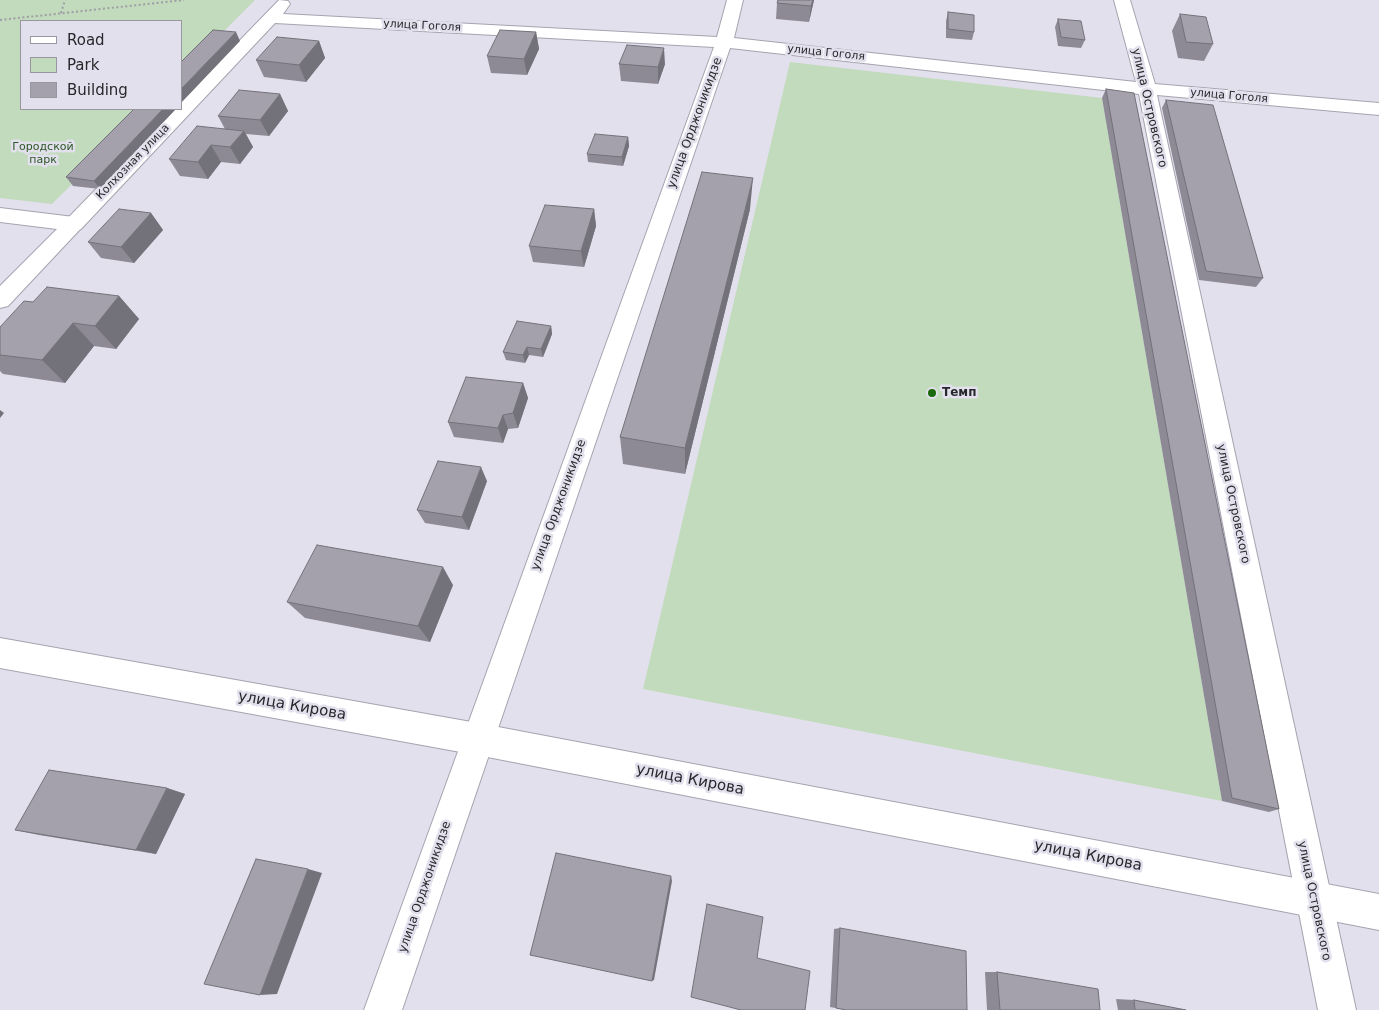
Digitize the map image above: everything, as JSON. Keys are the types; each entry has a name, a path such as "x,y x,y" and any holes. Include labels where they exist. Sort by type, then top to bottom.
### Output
{"street":[{"name":"Колхозная улица","path":"0,300 271,18 285,0"},
{"name":"улица Орджоникидзе","path":"383,1010 476,739 724,42 735,0"},
{"name":"улица Островского","path":"1122,0 1147,89 1337,1010"},
{"name":"улица Гоголя","path":"271,18 724,42 1147,89 1379,109"},
{"path":"0,215 74,224"},
{"name":"улица Кирова","path":"0,654 476,739 1379,912"}],"path":[{"path":"61,13 65,0"},
{"path":"0,20 184,0"}],"green space":[{"name":"Городской парк","path":"0,0 255,0 182,73 182,20 20,20 20,110 146,110 52,204 0,198"},
{"name":"Темп","path":"790,62 1102,98 1222,801 643,689"}],"building":[{"path":"778,0 813,0 811,6 777,3"},
{"path":"948,12 974,15 974,32 948,29"},
{"path":"1180,14 1206,17 1213,44 1186,42"},
{"path":"1058,19 1081,21 1085,40 1061,37"},
{"path":"213,30 236,32 182,88 182,61"},
{"path":"500,30 536,32 524,59 487,56"},
{"path":"277,37 319,41 299,65 256,60"},
{"path":"627,45 664,48 658,67 619,64"},
{"path":"1106,89 1134,93 1279,809 1232,798"},
{"path":"239,90 280,94 260,120 218,116"},
{"path":"1166,100 1213,105 1263,278 1206,271"},
{"path":"133,110 162,110 94,181 66,177"},
{"path":"197,126 244,131 230,147 211,145 198,162 169,159"},
{"path":"595,134 628,137 622,157 587,154"},
{"path":"702,172 753,178 685,448 620,437"},
{"path":"545,205 594,209 581,251 529,246"},
{"path":"119,209 151,213 121,247 88,242"},
{"path":"47,287 119,296 95,326 73,323 42,360 0,355 0,327 24,301 33,302"},
{"path":"517,321 551,326 541,349 527,347 523,355 503,352"},
{"path":"466,377 523,383 513,413 503,415 498,428 448,422"},
{"path":"438,461 481,467 462,517 417,510"},
{"path":"317,545 443,567 418,626 287,602"},
{"path":"49,770 167,788 136,850 15,830"},
{"path":"556,853 671,876 652,981 530,955"},
{"path":"256,859 308,869 260,995 204,984"},
{"path":"707,904 763,917 757,958 810,971 805,1010 741,1010 691,997"},
{"path":"840,928 966,951 967,1010 846,1010 836,1008"},
{"path":"997,972 1098,989 1100,1010 1000,1010"},
{"path":"1134,1000 1186,1010 1135,1010"}],"place":[{"name":"Темп","path":"932,393"}]}
